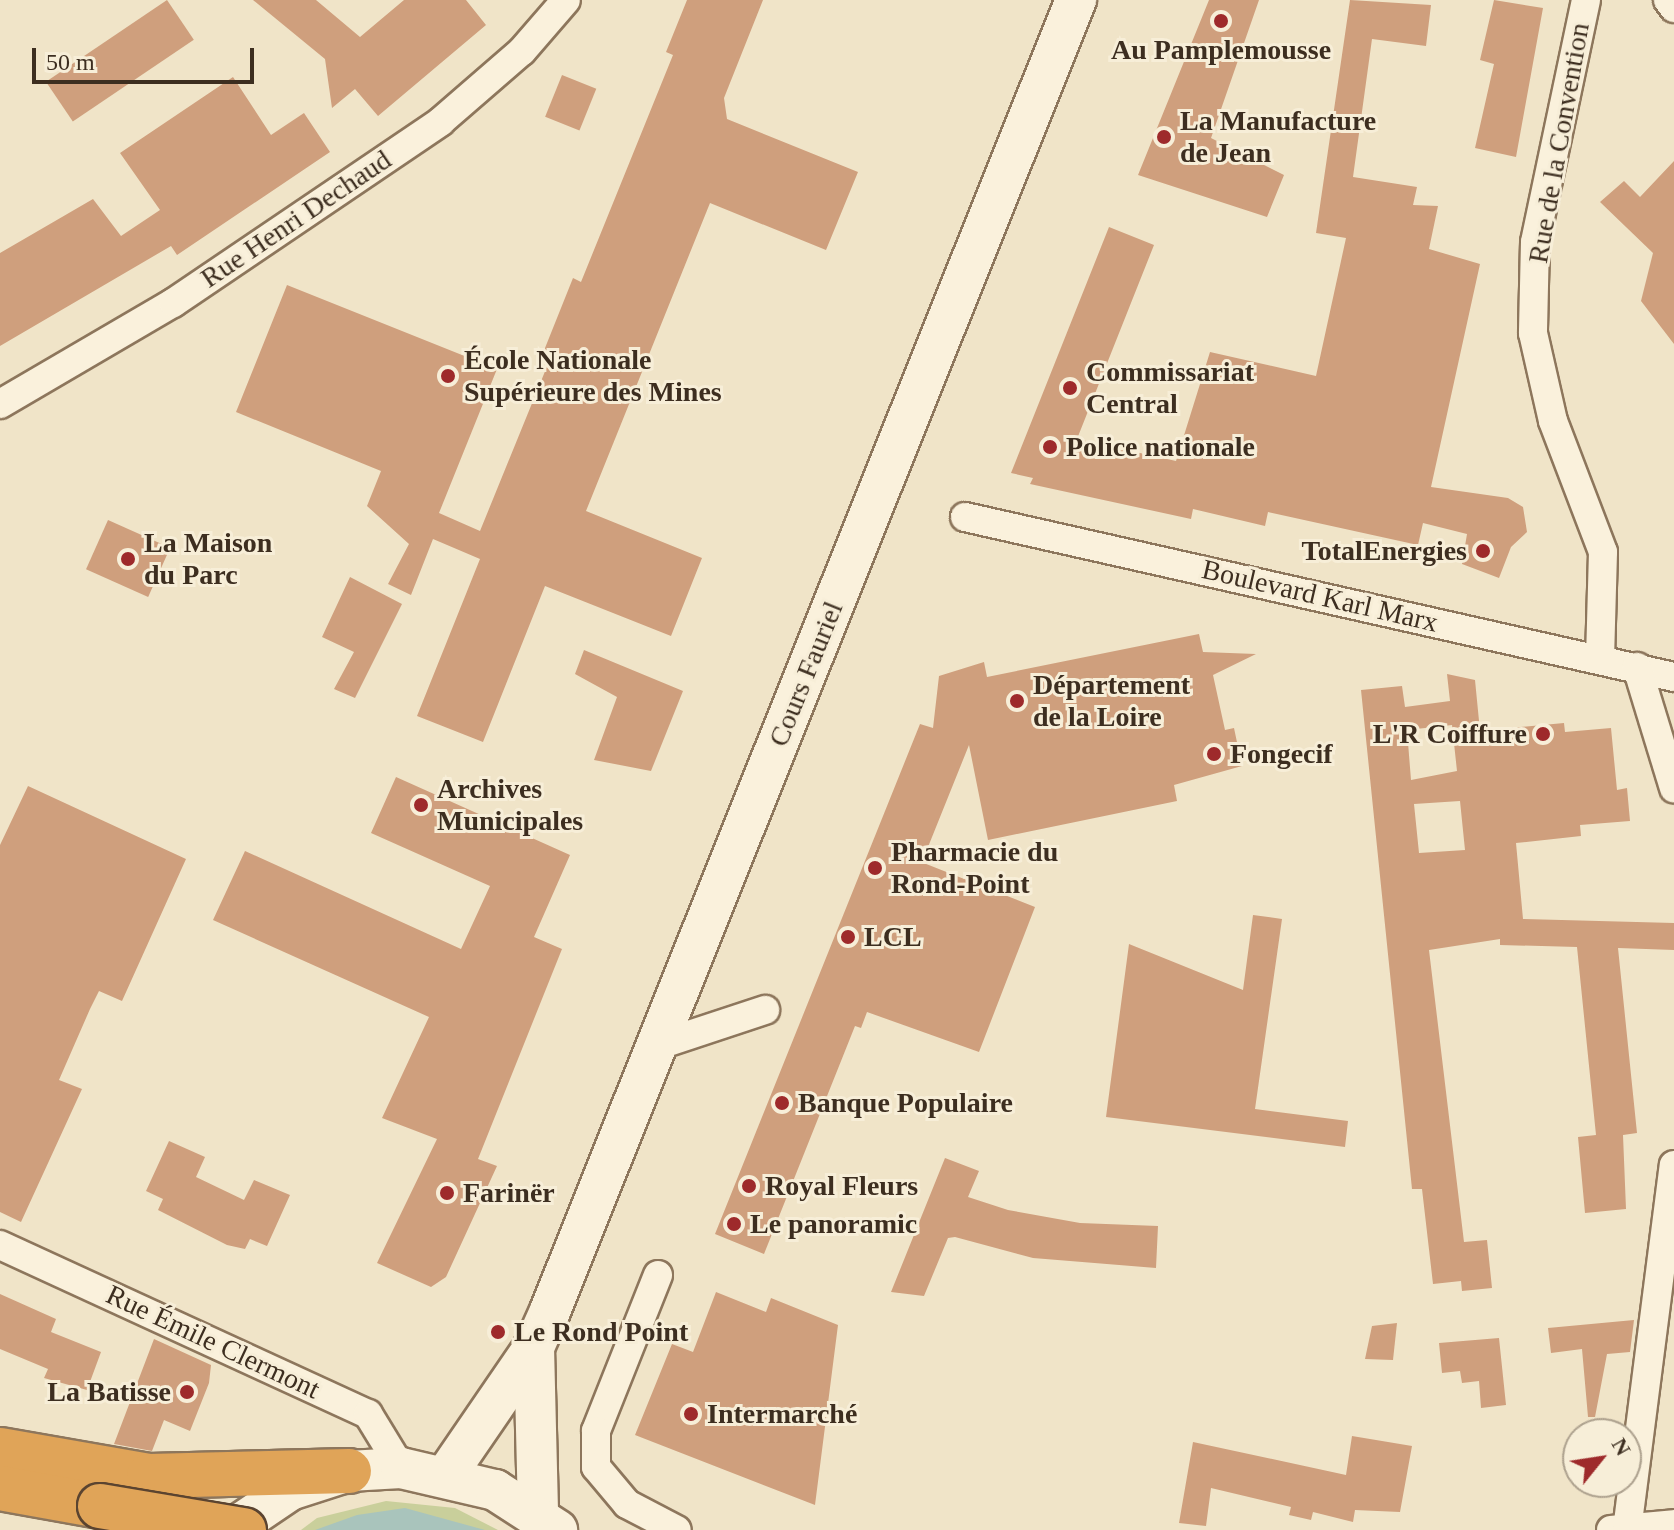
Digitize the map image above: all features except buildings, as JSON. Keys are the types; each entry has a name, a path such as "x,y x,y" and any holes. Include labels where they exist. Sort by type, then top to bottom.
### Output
{"highway":[{"path":"0,1450 149,1476 349,1471"},
{"path":"0,1488 244,1530"}],"main road":[{"name":"Cours Fauriel","path":"447,1474 534,1347 1076,0"},
{"name":"Cours Fauriel","path":"534,1347 548,1523"},
{"path":"231,1530 290,1490 349,1471 401,1468 447,1474 548,1523"}],"street":[{"name":"Rue Henri Dechaud","path":"0,404 173,303 440,122 522,51 566,0"},
{"name":"Rue de la Convention","path":"1586,0 1535,242 1533,333 1553,421 1603,552 1600,659"},
{"path":"1668,0 1674,8"},
{"name":"Boulevard Karl Marx","path":"965,517 1674,677"},
{"path":"1637,667 1674,788"},
{"path":"656,1046 765,1010"},
{"path":"1674,1165 1621,1529 1674,1524"},
{"name":"Rue Émile Clermont","path":"0,1245 368,1414 401,1468"},
{"path":"658,1275 596,1431 596,1467 627,1504 677,1530"}],"green space":[{"path":"386,1501 455,1508 498,1530 301,1530 317,1518"}],"water":[{"path":"405,1508 485,1530 315,1530 357,1515"}],"place":[{"name":"Au Pamplemousse","path":"1221,21"},
{"name":"La Manufacture de Jean","path":"1164,137"},
{"name":"École Nationale Supérieure des Mines","path":"448,376"},
{"name":"Commissariat Central","path":"1070,388"},
{"name":"Police nationale","path":"1050,447"},
{"name":"TotalEnergies","path":"1483,551"},
{"name":"La Maison du Parc","path":"128,559"},
{"name":"Département de la Loire","path":"1017,701"},
{"name":"L'R Coiffure","path":"1543,734"},
{"name":"Fongecif","path":"1214,754"},
{"name":"Archives Municipales","path":"421,805"},
{"name":"Pharmacie du Rond-Point","path":"875,868"},
{"name":"LCL","path":"848,937"},
{"name":"Banque Populaire","path":"782,1103"},
{"name":"Royal Fleurs","path":"749,1186"},
{"name":"Farinër","path":"447,1193"},
{"name":"Le panoramic","path":"734,1224"},
{"name":"Le Rond Point","path":"498,1332"},
{"name":"La Batisse","path":"187,1392"},
{"name":"Intermarché","path":"691,1414"}]}
